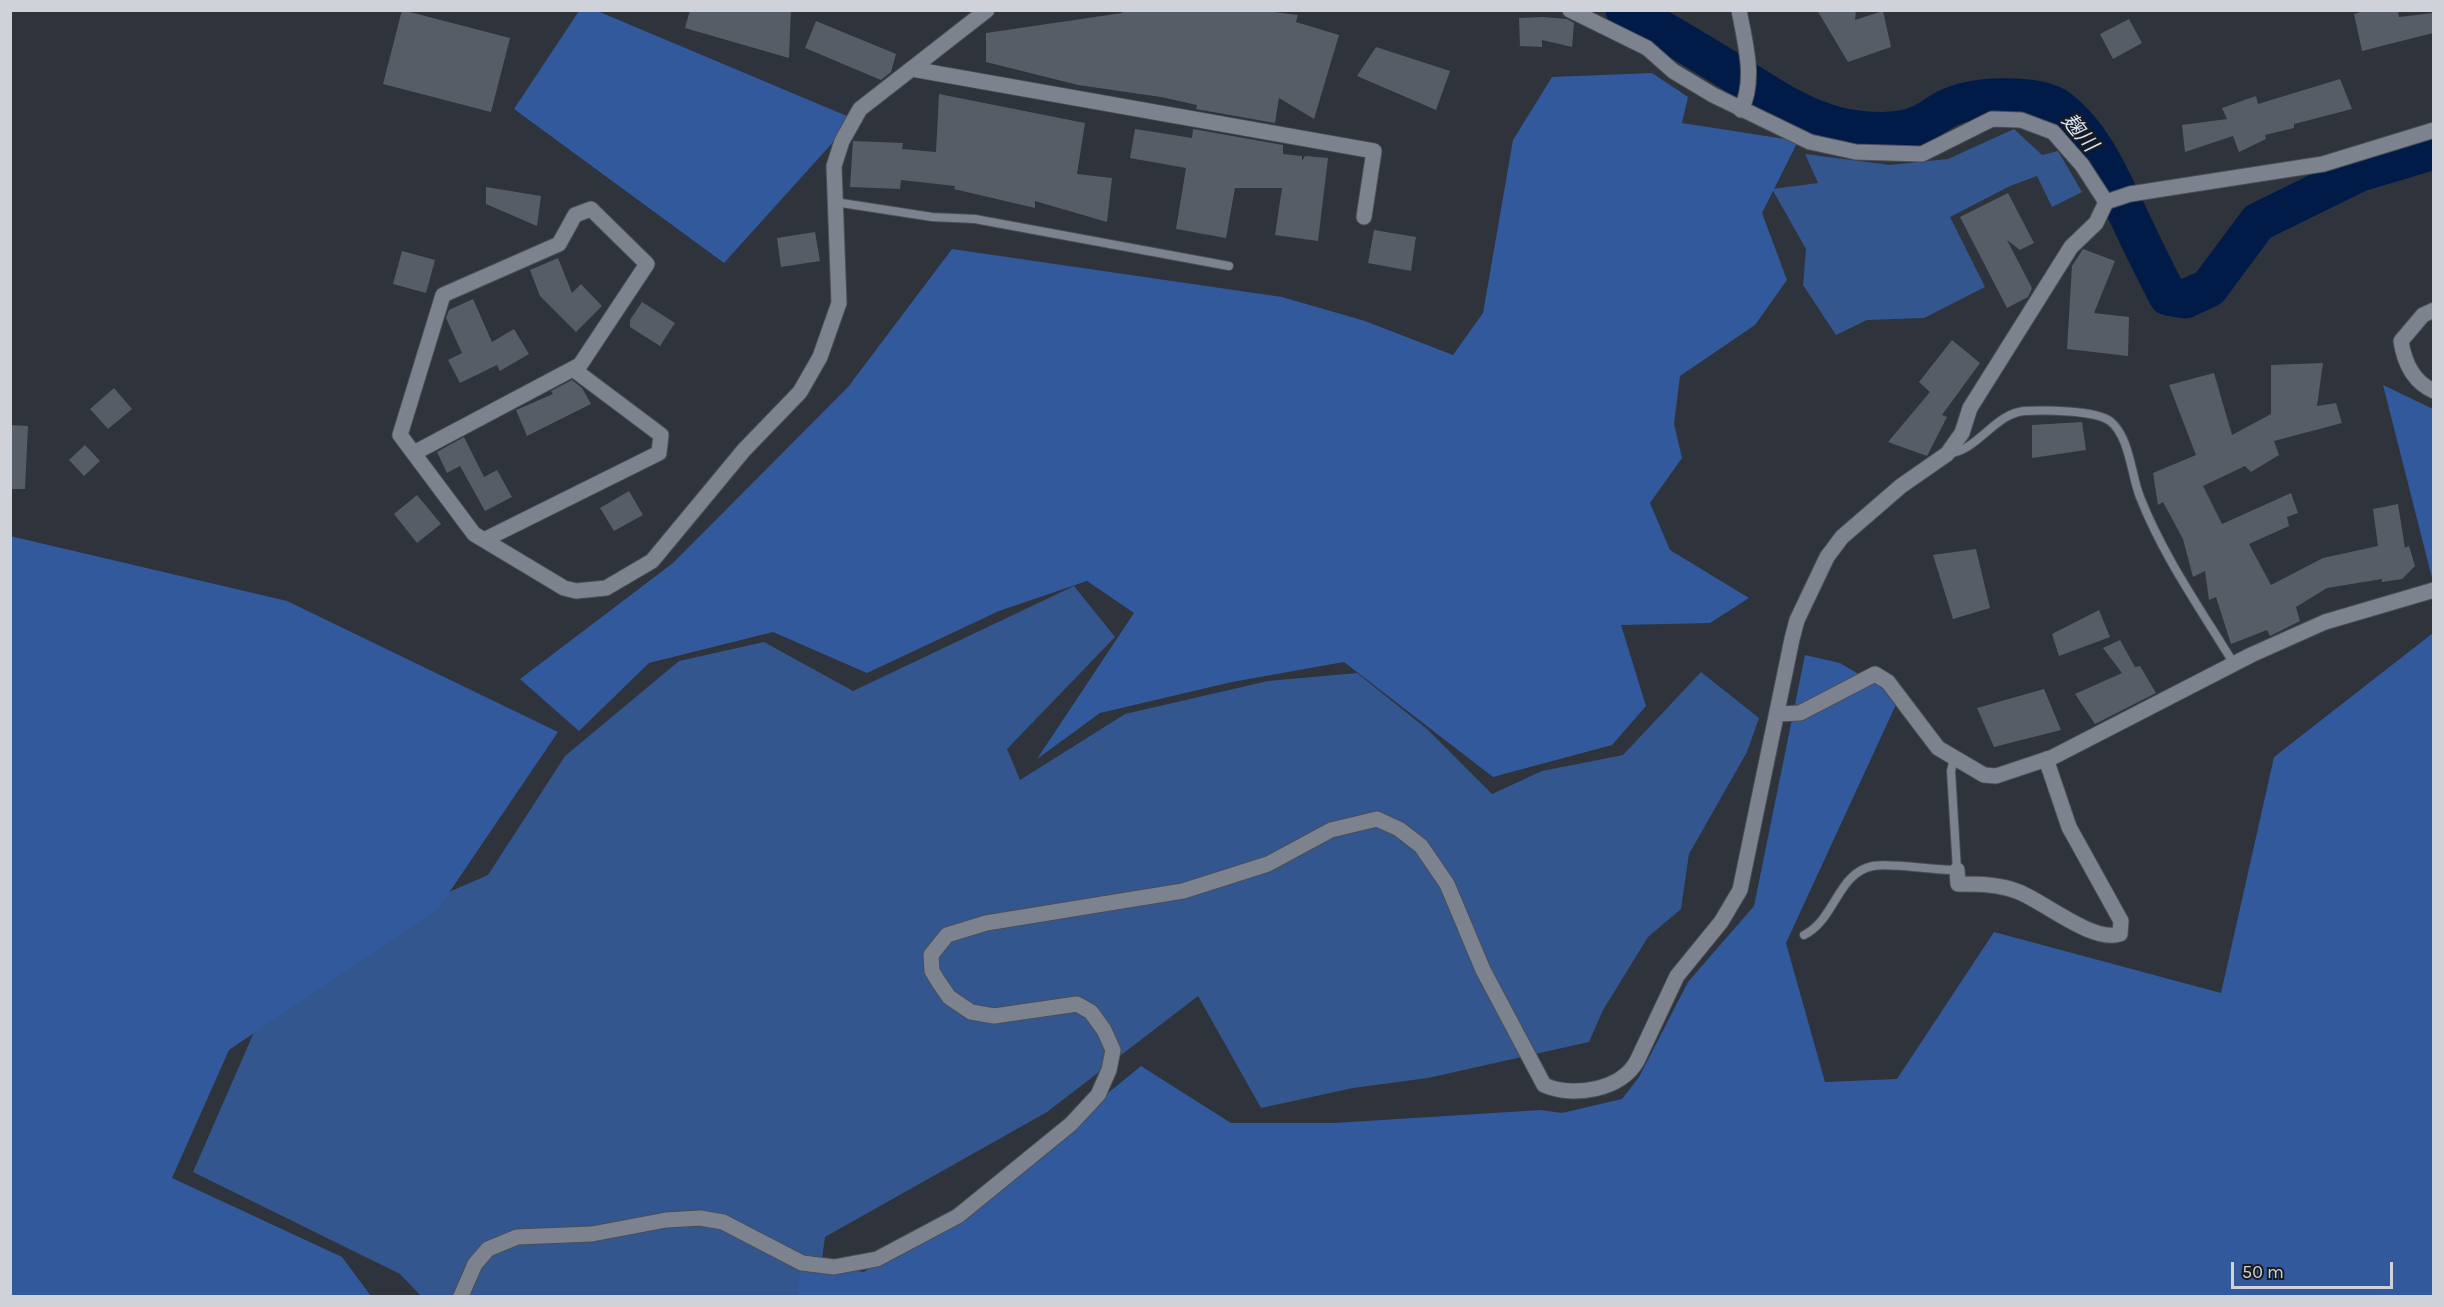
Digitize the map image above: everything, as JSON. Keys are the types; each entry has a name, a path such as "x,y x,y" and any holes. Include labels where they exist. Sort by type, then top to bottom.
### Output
{"street":[{"path":"414,453 580,365 647,264 591,209 575,215 560,244 443,295 400,435 474,534 564,588 576,591 606,588 652,561 744,450 800,392 820,357 838,303 834,166 842,141 860,109 987,10"},
{"path":"1570,10 1647,48 1673,71 1743,105 1810,142 1856,152 1922,154 1992,119 2021,120 2053,132 2082,165 2109,202"},
{"path":"1739,10 1749,68 1743,105"},
{"path":"912,69 1374,151 1364,217"},
{"path":"461,1296 475,1264 488,1249 517,1238 592,1234 666,1220 700,1218 723,1222 802,1263 834,1267 877,1258 917,1238 958,1216 1071,1124 1098,1095 1110,1070 1113,1050 1091,1012 1077,1004 994,1016 971,1012 949,997 932,971 931,955 947,935 986,923 1183,891 1268,864 1331,830 1377,819 1399,829 1421,846 1448,884 1483,970 1544,1085 1556,1090 1600,1088 1620,1082 1638,1061 1677,976 1721,922 1737,897 1797,620 1827,557 1842,537 1892,493 1947,454 1962,433 1970,408 2071,247 2096,223 2109,202 2130,194 2324,164 2433,130"},
{"path":"2433,310 2423,315 2401,341 2404,361 2424,387 2433,391"},
{"path":"484,540 659,453 661,435 573,369"},
{"path":"1778,714 1800,713 1875,674 1888,682 1938,748 1984,775 1996,776 2046,759 2234,664 2325,622 2433,590"},
{"path":"1957,870 1958,884 1987,884 2017,891 2053,908 2092,933 2112,937 2121,934 2121,921 2069,827 2046,759"}],"lane":[{"path":"835,202 933,217 975,219 1228,266"},
{"path":"1947,454 1960,453 2010,414 2024,411 2086,413 2110,421 2122,440 2140,497 2171,559 2234,664"},
{"path":"1804,935 1818,928 1849,878 1861,869 1877,865 1933,871 1957,870 1951,771 1954,758"}],"shaded area":[{"path":"595,10 854,119 724,263 514,109 579,11"},
{"path":"1652,73 1688,97 1682,123 1798,141 1762,213 1787,280 1755,325 1680,376 1674,424 1682,458 1650,503 1670,550 1749,598 1710,623 1621,625 1646,706 1612,745 1493,777 1344,662 1232,682 1100,713 1037,759 1134,613 1087,581 999,611 867,673 773,632 649,663 579,731 520,679 673,563 848,387 952,249 1282,297 1365,321 1453,355 1483,313 1513,140 1552,77"},
{"path":"2014,129 2042,155 2058,151 2082,192 2052,207 2037,176 2010,186 1950,217 1985,287 1924,318 1867,320 1836,335 1803,285 1806,249 1772,189 1818,183 1805,154 1890,165 1948,159"},
{"path":"2383,385 2433,409 2433,582"},
{"path":"10,536 287,601 558,732 438,909 229,1050 172,1178 342,1257 371,1296 11,1296"},
{"path":"1074,586 1115,637 1007,749 1020,780 1125,714 1268,681 1357,673 1427,729 1492,794 1542,771 1623,755 1701,672 1759,718 1747,752 1689,854 1681,909 1648,937 1603,1010 1589,1042 1428,1078 1353,1088 1261,1108 1198,996 1047,1112 825,1237 817,1296 421,1296 400,1274 193,1172 265,1007 382,921 488,875 565,756 679,661 764,642 853,691"},
{"path":"2433,633 2433,1296 797,1296 802,1263 864,1272 1048,1142 1141,1066 1231,1123 1334,1123 1541,1110 1562,1113 1622,1099 1639,1077 1688,982 1754,906 1805,655 1840,663 1899,698 1786,943 1825,1082 1897,1079 1994,932 2221,993 2274,757"}],"building":[{"path":"402,10 510,38 491,112 383,84"},
{"path":"690,10 791,10 789,58 685,28"},
{"path":"1123,10 1258,10 1298,15 1296,22 1339,35 1314,119 1279,98 1275,123 1196,109 1197,105 1161,97 1078,85 986,62 986,33 1122,13"},
{"path":"1817,10 1856,10 1855,20 1883,11 1891,47 1848,62"},
{"path":"2366,10 2398,10 2399,17 2433,13 2433,33 2362,51 2354,14"},
{"path":"1519,18 1567,19 1574,23 1572,47 1542,40 1542,47 1520,46"},
{"path":"2129,19 2142,43 2113,59 2100,34"},
{"path":"816,21 896,54 891,72 881,80 805,48"},
{"path":"1376,47 1450,71 1436,110 1357,76"},
{"path":"2340,79 2352,109 2294,124 2294,128 2265,135 2266,139 2239,152 2233,136 2185,152 2182,125 2227,119 2222,108 2256,96 2258,104"},
{"path":"939,94 1085,123 1077,174 1112,178 1107,222 1035,201 1035,208 954,189 955,186 901,180 900,189 850,187 853,141 903,143 902,149 936,152"},
{"path":"1135,129 1192,138 1193,129 1283,145 1283,154 1302,156 1302,161 1305,156 1328,158 1318,241 1275,235 1282,188 1235,188 1226,238 1176,229 1186,168 1130,158"},
{"path":"486,187 541,196 537,226 486,204"},
{"path":"2008,193 2034,243 2020,250 2007,240 2032,288 2028,297 2007,308 1960,217"},
{"path":"1374,230 1416,237 1411,271 1368,263"},
{"path":"815,232 820,261 781,267 777,238"},
{"path":"2083,249 2115,261 2094,313 2129,317 2128,356 2067,349 2072,266"},
{"path":"402,251 435,260 426,293 393,284"},
{"path":"558,258 572,293 581,284 602,306 576,332 540,296 530,270"},
{"path":"473,299 492,342 514,329 529,354 500,371 497,365 460,383 448,360 462,353 446,318 449,310"},
{"path":"642,302 675,323 660,346 630,327 630,320"},
{"path":"1952,340 1980,363 1942,415 1947,417 1927,456 1888,442 1930,392 1919,382"},
{"path":"2323,363 2317,406 2336,403 2342,423 2274,441 2279,455 2251,472 2245,466 2203,486 2222,524 2291,493 2298,513 2287,517 2289,526 2249,544 2271,585 2323,558 2378,546 2373,509 2398,504 2405,548 2409,546 2415,566 2402,579 2382,582 2382,579 2327,588 2296,607 2300,621 2270,636 2267,630 2231,644 2216,597 2209,600 2205,571 2193,577 2183,539 2163,502 2158,505 2153,473 2196,455 2169,385 2214,373 2232,435 2271,414 2271,365"},
{"path":"572,380 582,388 591,404 527,436 516,410 553,394 551,391"},
{"path":"114,388 132,409 108,429 90,409"},
{"path":"2082,422 2086,450 2032,458 2032,425"},
{"path":"10,425 28,426 25,489 10,489"},
{"path":"464,437 484,477 497,470 512,497 485,511 460,466 447,473 437,452"},
{"path":"85,445 100,461 84,476 69,460"},
{"path":"629,491 643,515 614,531 600,508"},
{"path":"417,495 441,524 417,543 394,514"},
{"path":"1976,549 1990,608 1953,619 1933,555"},
{"path":"2099,610 2110,637 2059,656 2052,634"},
{"path":"2120,640 2135,667 2140,666 2156,693 2095,724 2075,694 2122,673 2103,648"},
{"path":"2044,689 2061,730 1994,747 1977,708"}],"waterway":[{"name":"麹川","path":"1625,10 1685,43 1790,107 1814,119 1840,127 1870,131 1902,130 1921,124 1953,106 1991,98 2037,100 2059,109 2092,145 2168,296 2185,299 2209,288 2258,222 2360,172 2434,150"}]}
